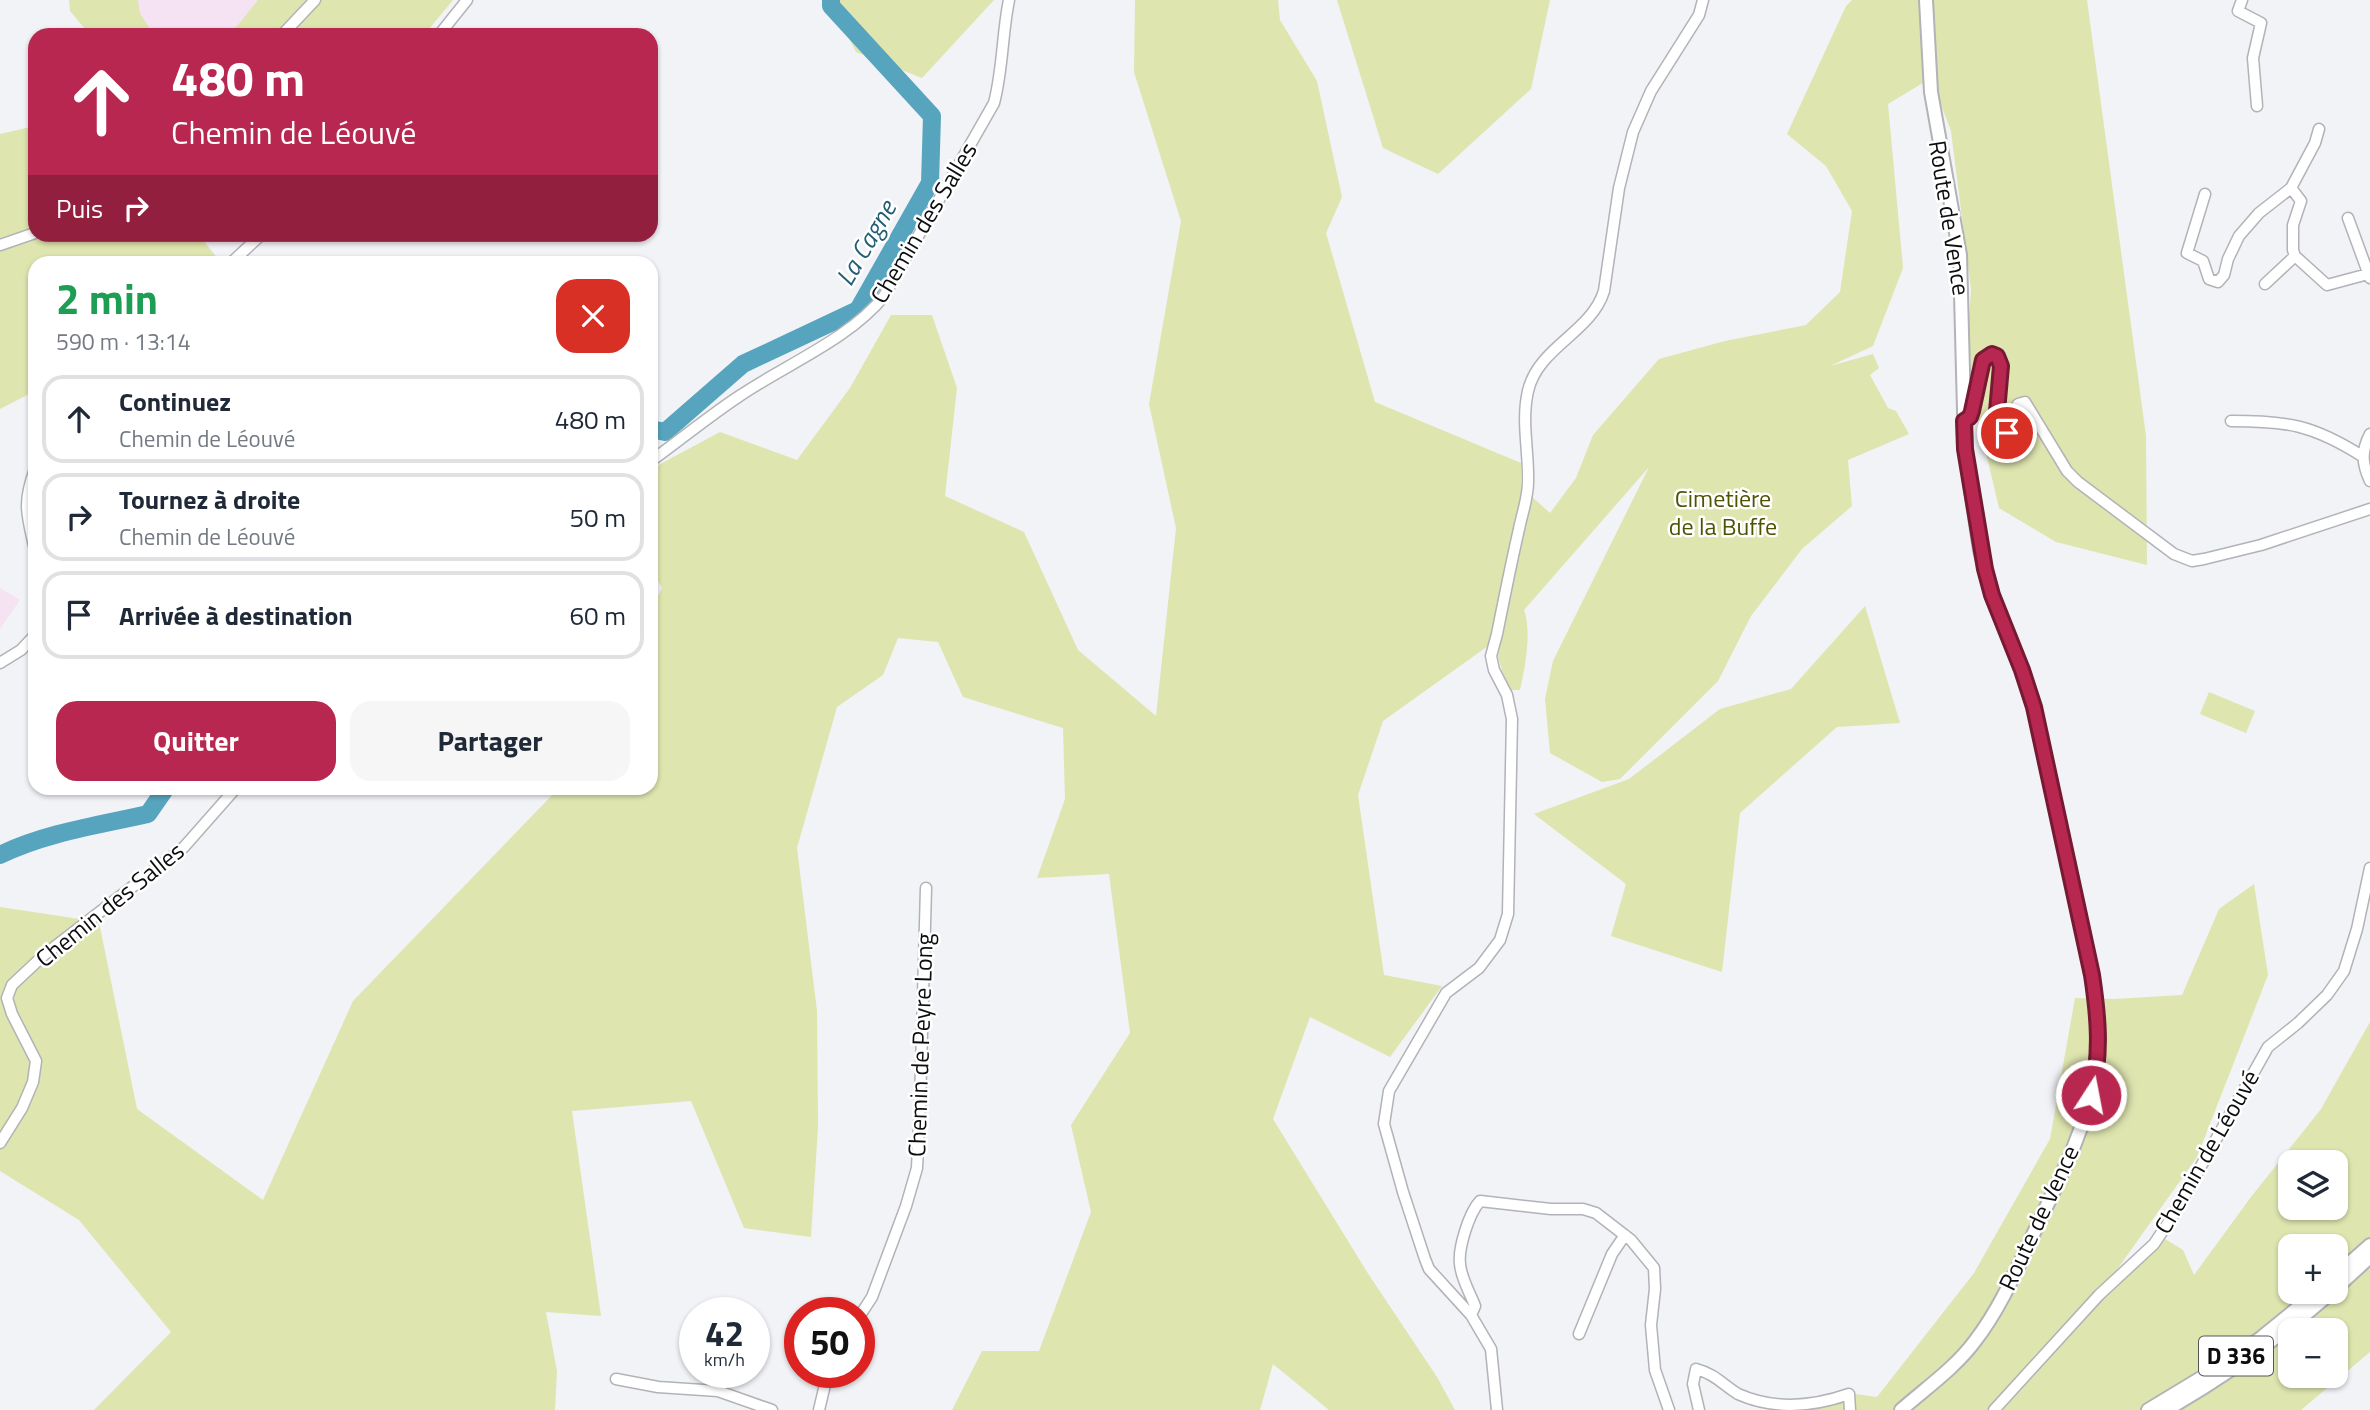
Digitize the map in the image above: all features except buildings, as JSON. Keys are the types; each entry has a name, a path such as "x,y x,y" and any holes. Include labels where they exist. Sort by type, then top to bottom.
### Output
{"main road":[{"name":"Route de Vence","path":"1901,1410 1961,1358 1989,1322 2070,1156 2089,1100 2098,1056 2092,975 2034,707 1992,595 1980,550 1965,449 1960,255 1931,92 1926,0"},
{"path":"2348,1264 2370,1245"},
{"path":"2348,1277 2370,1257"},
{"name":"D 336","path":"2148,1410 2229,1362 2303,1304"},
{"name":"D 336","path":"2166,1410 2235,1369 2318,1304"}],"street":[{"path":"289,28 315,0"},
{"path":"445,28 467,0"},
{"name":"Chemin des Salles","path":"658,456 739,396 795,364 872,312 995,103 1009,0"},
{"path":"1497,1410 1491,1349 1471,1315 1429,1269 1384,1124 1389,1091 1446,993 1479,968 1500,940 1508,914 1512,719 1507,695 1490,656 1528,484 1525,416 1528,391 1535,372 1546,356 1600,305 1619,188 1633,132 1651,91 1699,15 1703,0"},
{"path":"2242,0 2238,11 2261,23 2253,58 2257,106"},
{"path":"2204,194 2187,253 2203,261 2209,279 2218,282 2224,275 2239,236 2259,213 2291,188 2315,143 2319,129"},
{"path":"2291,188 2301,201 2293,225 2295,256 2328,285 2369,276 2348,218"},
{"path":"0,245 28,235"},
{"path":"238,256 253,242"},
{"path":"2265,284 2295,256"},
{"path":"1964,421 1970,417 1972,411 1983,360 1992,354 1997,356 2001,366 1998,429 2002,434 2007,433 2018,404 2025,402 2067,471 2078,482 2174,554 2192,561 2261,545 2370,509"},
{"path":"2231,421 2291,423 2315,430 2362,456"},
{"path":"2370,435 2362,456 2370,481"},
{"path":"28,488 25,505 28,518"},
{"path":"0,663 28,642"},
{"name":"Chemin des Salles","path":"0,1143 22,1108 33,1082 36,1061 12,1014 7,998 12,985 44,955 184,847 230,795"},
{"name":"Chemin de Léouvé","path":"1994,1410 2099,1295 2154,1244 2174,1214 2268,1047 2298,1023 2344,971 2357,929 2370,868"},
{"name":"Chemin de Peyre Long","path":"872,1297 906,1206 917,1168 926,888"},
{"path":"1471,1315 1475,1306 1460,1261 1464,1234 1474,1208 1480,1201 1551,1209 1583,1209 1596,1213 1625,1235 1654,1268 1655,1289 1651,1325 1655,1370 1669,1410"},
{"path":"1579,1334 1612,1254 1625,1235"},
{"path":"1699,1410 1693,1384 1696,1369 1711,1373 1739,1394 1762,1405 1794,1409 1849,1394 1850,1410"},
{"path":"616,1379 658,1387 718,1391 772,1410"},
{"path":"819,1410 824,1388"}],"shaded area":[{"path":"138,0 258,0 234,28 150,28 140,13"},
{"path":"0,588 20,600 0,629"}],"green space":[{"path":"69,0 138,0 140,13 150,28 84,28 70,11"},
{"path":"258,0 453,0 430,28 234,28"},
{"path":"829,0 994,0 922,78 856,52"},
{"name":"Cimetière de la Buffe","path":"1135,0 1278,0 1280,20 1317,81 1342,197 1326,233 1375,402 1521,463 1521,487 1550,513 1576,478 1593,435 1659,359 1725,341 1806,325 1840,292 1852,211 1826,166 1787,134 1846,6 1852,0 2087,0 2146,436 2147,565 2056,542 1999,508 1966,367 1971,289 1951,131 1931,78 1888,104 1903,268 1873,346 1830,366 1873,354 1879,368 1870,375 1888,408 1896,411 1909,434 1848,460 1852,506 1802,549 1751,616 1718,681 1620,779 1602,782 1550,753 1545,699 1553,661 1649,467 1524,610 1528,639 1520,690 1508,690 1498,657 1502,636 1383,721 1358,795 1384,975 1442,986 1390,1057 1310,1017 1273,1119 1367,1272 1437,1377 1455,1410 1329,1410 1273,1364 1260,1410 952,1410 982,1351 1039,1351 1091,1212 1071,1125 1130,1033 1109,874 1037,878 1065,799 1063,728 963,697 938,642 898,638 883,675 837,707 797,848 817,1011 818,1127 811,1237 744,1228 691,1101 572,1111 601,1316 546,1312 557,1371 555,1410 94,1410 171,1332 79,1220 0,1171 0,907 99,922 137,1109 263,1200 353,1001 552,795 658,795 658,596 662,588 658,581 658,465 720,432 797,460 850,388 891,315 932,315 957,388 945,496 1024,532 1078,650 1156,716 1176,528 1149,404 1181,221 1134,72"},
{"path":"1337,0 1550,0 1531,89 1438,174 1383,148"},
{"path":"28,128 28,242 205,242 216,256 28,256 28,395 0,409 0,134"},
{"path":"1865,606 1900,723 1837,727 1740,813 1722,972 1611,936 1626,884 1534,814 1629,779 1720,709 1791,689"},
{"path":"2209,692 2255,711 2246,733 2200,714"},
{"path":"2254,884 2268,975 2197,1157 2111,1278 2157,1234 2183,1250 2194,1275 2278,1163 2278,1220 2348,1220 2348,1150 2288,1150 2321,1109 2370,1022 2370,1352 2348,1370 2348,1318 2278,1318 2278,1388 2327,1388 2301,1410 1801,1410 1827,1395 1877,1397 1974,1273 2050,1139 2075,998 2182,995 2219,909"}],"waterway":[{"name":"La Cagne","path":"658,430 665,432 743,364 858,310 930,183 932,116 831,6 831,0"},
{"name":"La Cagne","path":"0,855 54,835 148,814 161,795"}],"route":[{"path":"2007,433 2002,434 1996,423 2001,366 1997,356 1992,354 1983,360 1972,411 1970,417 1964,421 1965,449 1980,550 1992,595 2013,645 2034,707 2092,975 2098,1056 2091,1095"}]}
